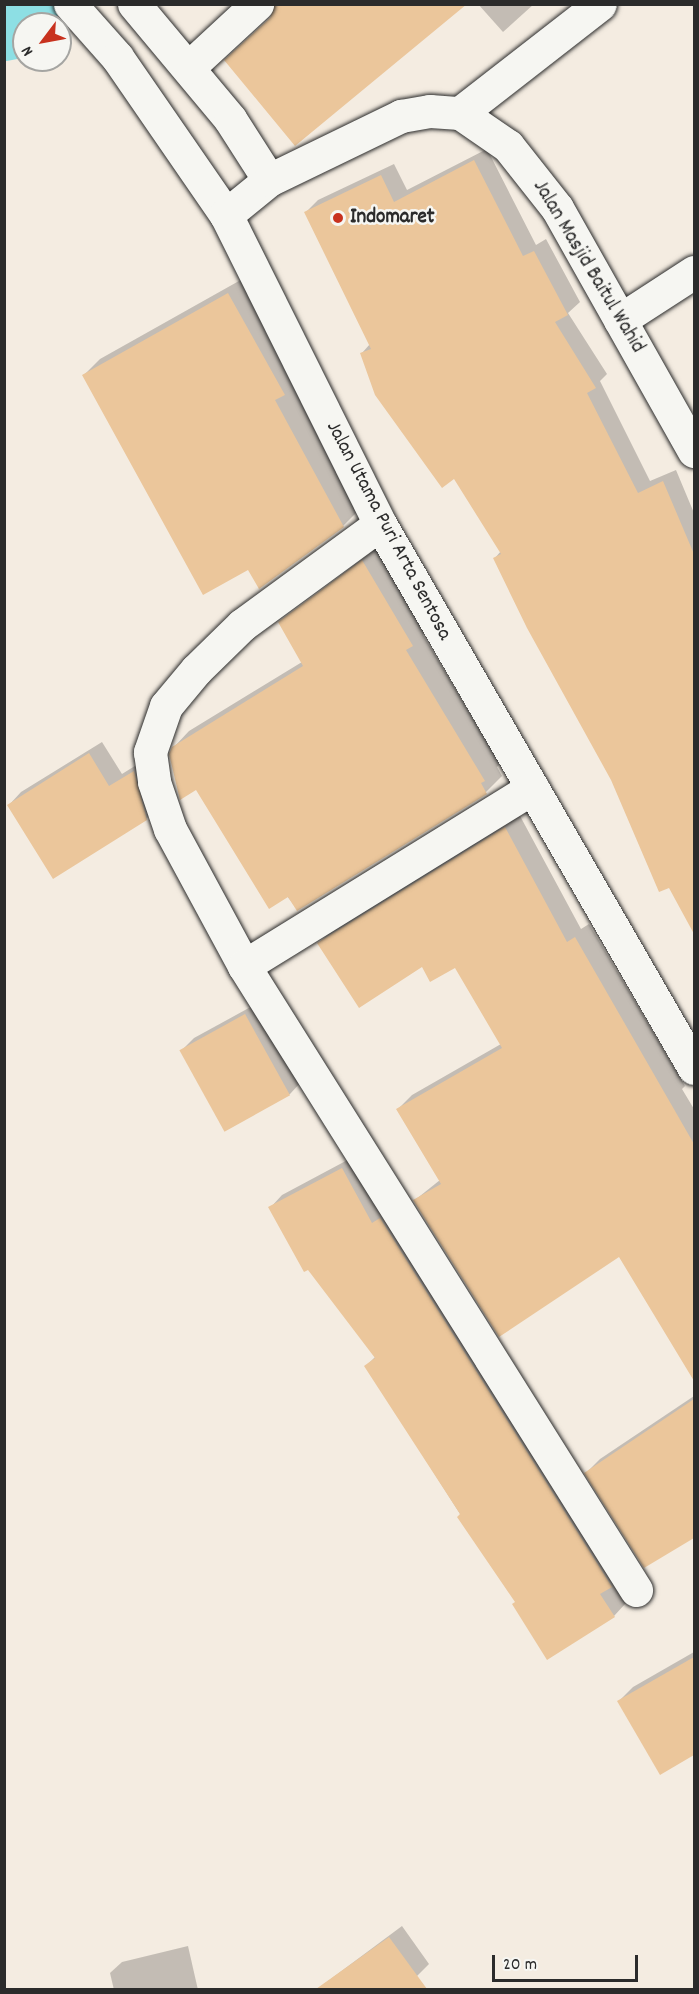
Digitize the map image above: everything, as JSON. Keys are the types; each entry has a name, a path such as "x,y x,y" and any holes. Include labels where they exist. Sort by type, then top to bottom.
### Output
{"street":[{"name":"Jalan Utama Puri Arta Sentosa","path":"70,4 117,57 226,215 380,524 694,1068"},
{"path":"189,66 257,4"},
{"path":"226,215 269,180 401,116 430,111 460,113 600,4"},
{"path":"145,16 189,66 230,119 269,180"},
{"name":"Jalan Masjid Baitul Wahid","path":"460,113 508,146 530,169 557,208 694,451"},
{"path":"620,320 694,272"},
{"path":"380,524 227,640 166,706 150,752 154,782 170,829 244,966 636,1590"},
{"path":"244,966 532,788"}],"building":[{"path":"275,4 467,4 295,146 224,60 270,18"},
{"path":"474,160 523,256 534,251 568,315 555,322 596,388 587,393 638,493 663,481 694,554 694,934 669,888 659,892 611,780 527,628 493,558 501,554 454,479 442,488 375,395 360,353 371,349 304,212 381,175 394,202"},
{"path":"228,293 285,395 275,400 344,527 259,589 248,570 203,595 82,375"},
{"path":"362,560 413,646 406,650 485,781 481,783 487,794 297,911 288,897 269,909 196,790 180,800 169,754 172,747 303,666 278,622"},
{"path":"89,753 109,786 134,771 147,820 53,879 7,805"},
{"path":"505,827 567,942 575,937 694,1144 694,1381 619,1257 499,1337 413,1200 441,1184 396,1109 502,1048 455,968 430,982 422,967 359,1008 317,943"},
{"path":"245,1014 290,1095 224,1132 179,1050"},
{"path":"342,1168 372,1223 380,1218 612,1587 600,1594 615,1617 547,1660 512,1604 515,1602 457,1517 460,1514 364,1366 375,1358 308,1270 304,1272 268,1207"},
{"path":"694,1399 694,1538 644,1568 584,1473"},
{"path":"694,1657 694,1755 660,1775 617,1701"},
{"path":"389,1937 427,1989 316,1989"}],"waterway":[{"path":"4,17 15,4"}],"place":[{"name":"Indomaret","path":"338,218"}]}
